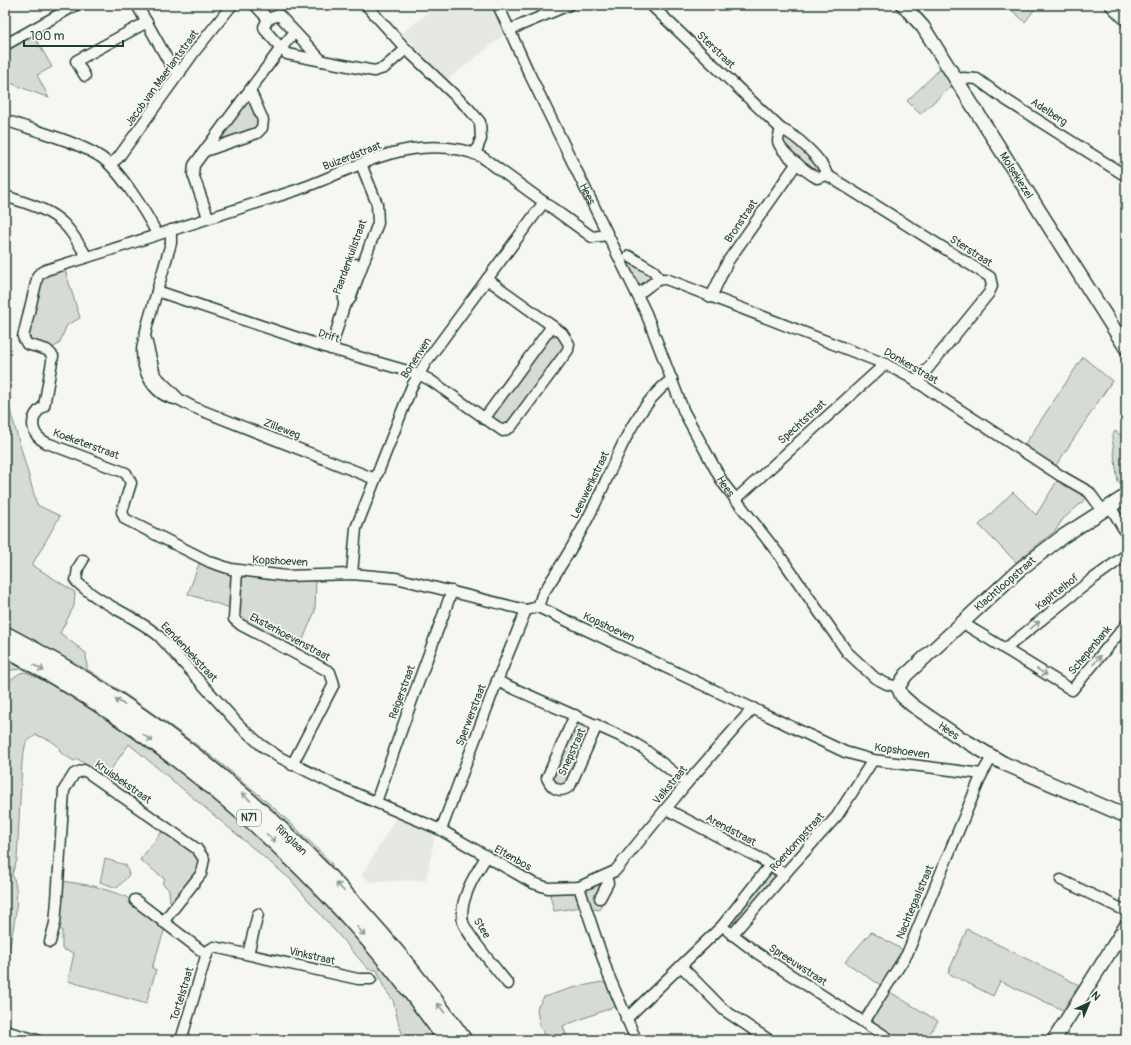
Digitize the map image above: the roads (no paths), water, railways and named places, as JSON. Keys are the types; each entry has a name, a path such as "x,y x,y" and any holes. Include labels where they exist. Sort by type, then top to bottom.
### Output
{"highway":[{"name":"Ringlaan","path":"5,634 103,690 165,732 235,787 273,820 318,863 371,921 403,958 464,1040"},
{"name":"Ringlaan","path":"5,649 57,678 142,734 183,764 250,819 314,881 382,955 446,1040"}],"main road":[{"name":"Molsekiezel","path":"904,5 917,18 1126,348"},
{"name":"Klachtloopstraat","path":"898,687 906,675 961,622 1037,556 1106,508 1126,496"},
{"name":"Ringlaan","path":"5,627 20,642"},
{"name":"Hees","path":"898,687 902,696 912,706 992,757 1126,816"},
{"path":"1059,1038 1121,944 1126,926"}],"street":[{"path":"5,45 76,5"},
{"path":"137,5 170,64 180,73"},
{"path":"255,5 268,19"},
{"name":"Hees","path":"498,5 637,294 684,412 723,483 780,556 846,652 875,678 887,684 898,687"},
{"path":"510,30 569,5"},
{"name":"Sterstraat","path":"651,5 781,129 788,132 820,161 825,168 827,176"},
{"path":"1110,5 1126,22"},
{"name":"Jacob van Maerlantstraat","path":"110,164 118,158 227,7"},
{"path":"372,7 406,49 468,108 480,122 481,139 475,154"},
{"path":"322,61 279,15 268,19 264,26 265,30 287,54 322,61 374,71 380,70 406,49"},
{"path":"85,76 76,61 147,22"},
{"path":"208,217 192,169 281,48 295,32"},
{"name":"Adelberg","path":"956,80 972,77 976,79 1003,98 1126,176"},
{"path":"205,151 257,133 262,128 263,120 250,90"},
{"path":"5,120 88,150 110,164 157,234"},
{"name":"Sterstraat","path":"781,129 778,140 779,146 797,163 817,178 827,176 990,277 992,286 989,293 917,382"},
{"name":"Buizerdstraat","path":"87,257 298,189 376,158 419,148 448,148 475,154 492,164 592,237 608,235"},
{"name":"Bronstraat","path":"711,297 735,250 797,163"},
{"name":"Paardenkuilstraat","path":"331,349 344,306 344,295 371,221 376,215 377,204 361,164"},
{"path":"5,196 45,210 55,216 71,233 87,257"},
{"name":"Bonenven","path":"352,574 356,528 418,374 544,202"},
{"name":"Zilleweg","path":"171,230 171,243 146,339 142,348 142,359 149,380 162,394 170,398 180,400 193,407 375,479"},
{"name":"Donkerstraat","path":"629,256 654,270 660,279 666,279 886,364 917,382 1043,465 1089,492 1106,508 1126,533"},
{"name":"Koeketerstraat","path":"87,257 46,270 38,275 23,337 27,344 50,352 53,356 53,362 44,406 38,410 33,427 34,432 39,439 47,443 126,473 131,483 122,512 125,519 210,562"},
{"name":"Drift","path":"157,292 331,349 418,374 430,380 502,431 511,427 568,350 569,344 565,337 552,326 487,279"},
{"path":"637,294 660,279"},
{"path":"484,419 552,326"},
{"name":"Spechtstraat","path":"735,500 886,364"},
{"name":"Leeuwerikstraat","path":"538,607 542,595 588,518 631,429 649,401 672,379"},
{"name":"Kapittelhof","path":"1005,649 1090,581 1126,555"},
{"name":"Eendenbekstraat","path":"83,560 78,568 76,581 86,590 145,624 160,636 239,725 261,745 292,764"},
{"name":"Kopshoeven","path":"210,562 238,570 286,576 352,574 396,578 526,610 538,607 845,752 873,760 982,774"},
{"name":"Eksterhoevenstraat","path":"238,570 234,619 240,625 330,672 333,679 334,684 292,764"},
{"name":"Reigerstraat","path":"376,802 452,591"},
{"name":"Sperwerstraat","path":"441,830 497,681 526,610"},
{"path":"961,622 1005,649"},
{"name":"Schepenbank","path":"1005,649 1072,690 1126,625"},
{"name":"Snepstraat","path":"497,681 597,725 644,749 687,783"},
{"name":"Valkstraat","path":"579,887 606,876 615,871 622,864 687,783 753,708"},
{"name":"Snepstraat","path":"575,715 547,778 551,786 558,790 566,790 570,786 597,725"},
{"name":"Nachtegaalstraat","path":"864,1022 907,954 982,774 992,757"},
{"name":"Roerdompstraat","path":"732,935 784,874 837,816 873,760"},
{"name":"Eltenbos","path":"292,764 441,830 486,857 543,887 579,887"},
{"name":"Kruisbekstraat","path":"50,942 57,932 64,790 74,774 78,771 84,770 197,849 204,859 201,874 163,922"},
{"name":"Arendstraat","path":"666,809 784,874"},
{"name":"Stee","path":"486,857 473,879 466,895 462,915 463,922 472,938 508,984"},
{"name":"Roerdompstraat","path":"626,1019 722,926 770,865"},
{"path":"600,898 608,883 606,876"},
{"path":"1061,880 1126,911"},
{"path":"579,887 608,974 636,1040"},
{"path":"135,900 207,955"},
{"path":"248,954 258,914"},
{"name":"Spreeuwstraat","path":"722,926 732,935 864,1022"},
{"name":"Vinkstraat","path":"207,955 208,950 214,947 358,979 371,979"},
{"name":"Tortelstraat","path":"181,1040 207,955"},
{"path":"681,966 724,1010 769,1040"},
{"path":"864,1022 891,1040"},
{"path":"5,1030 37,1040"}]}
